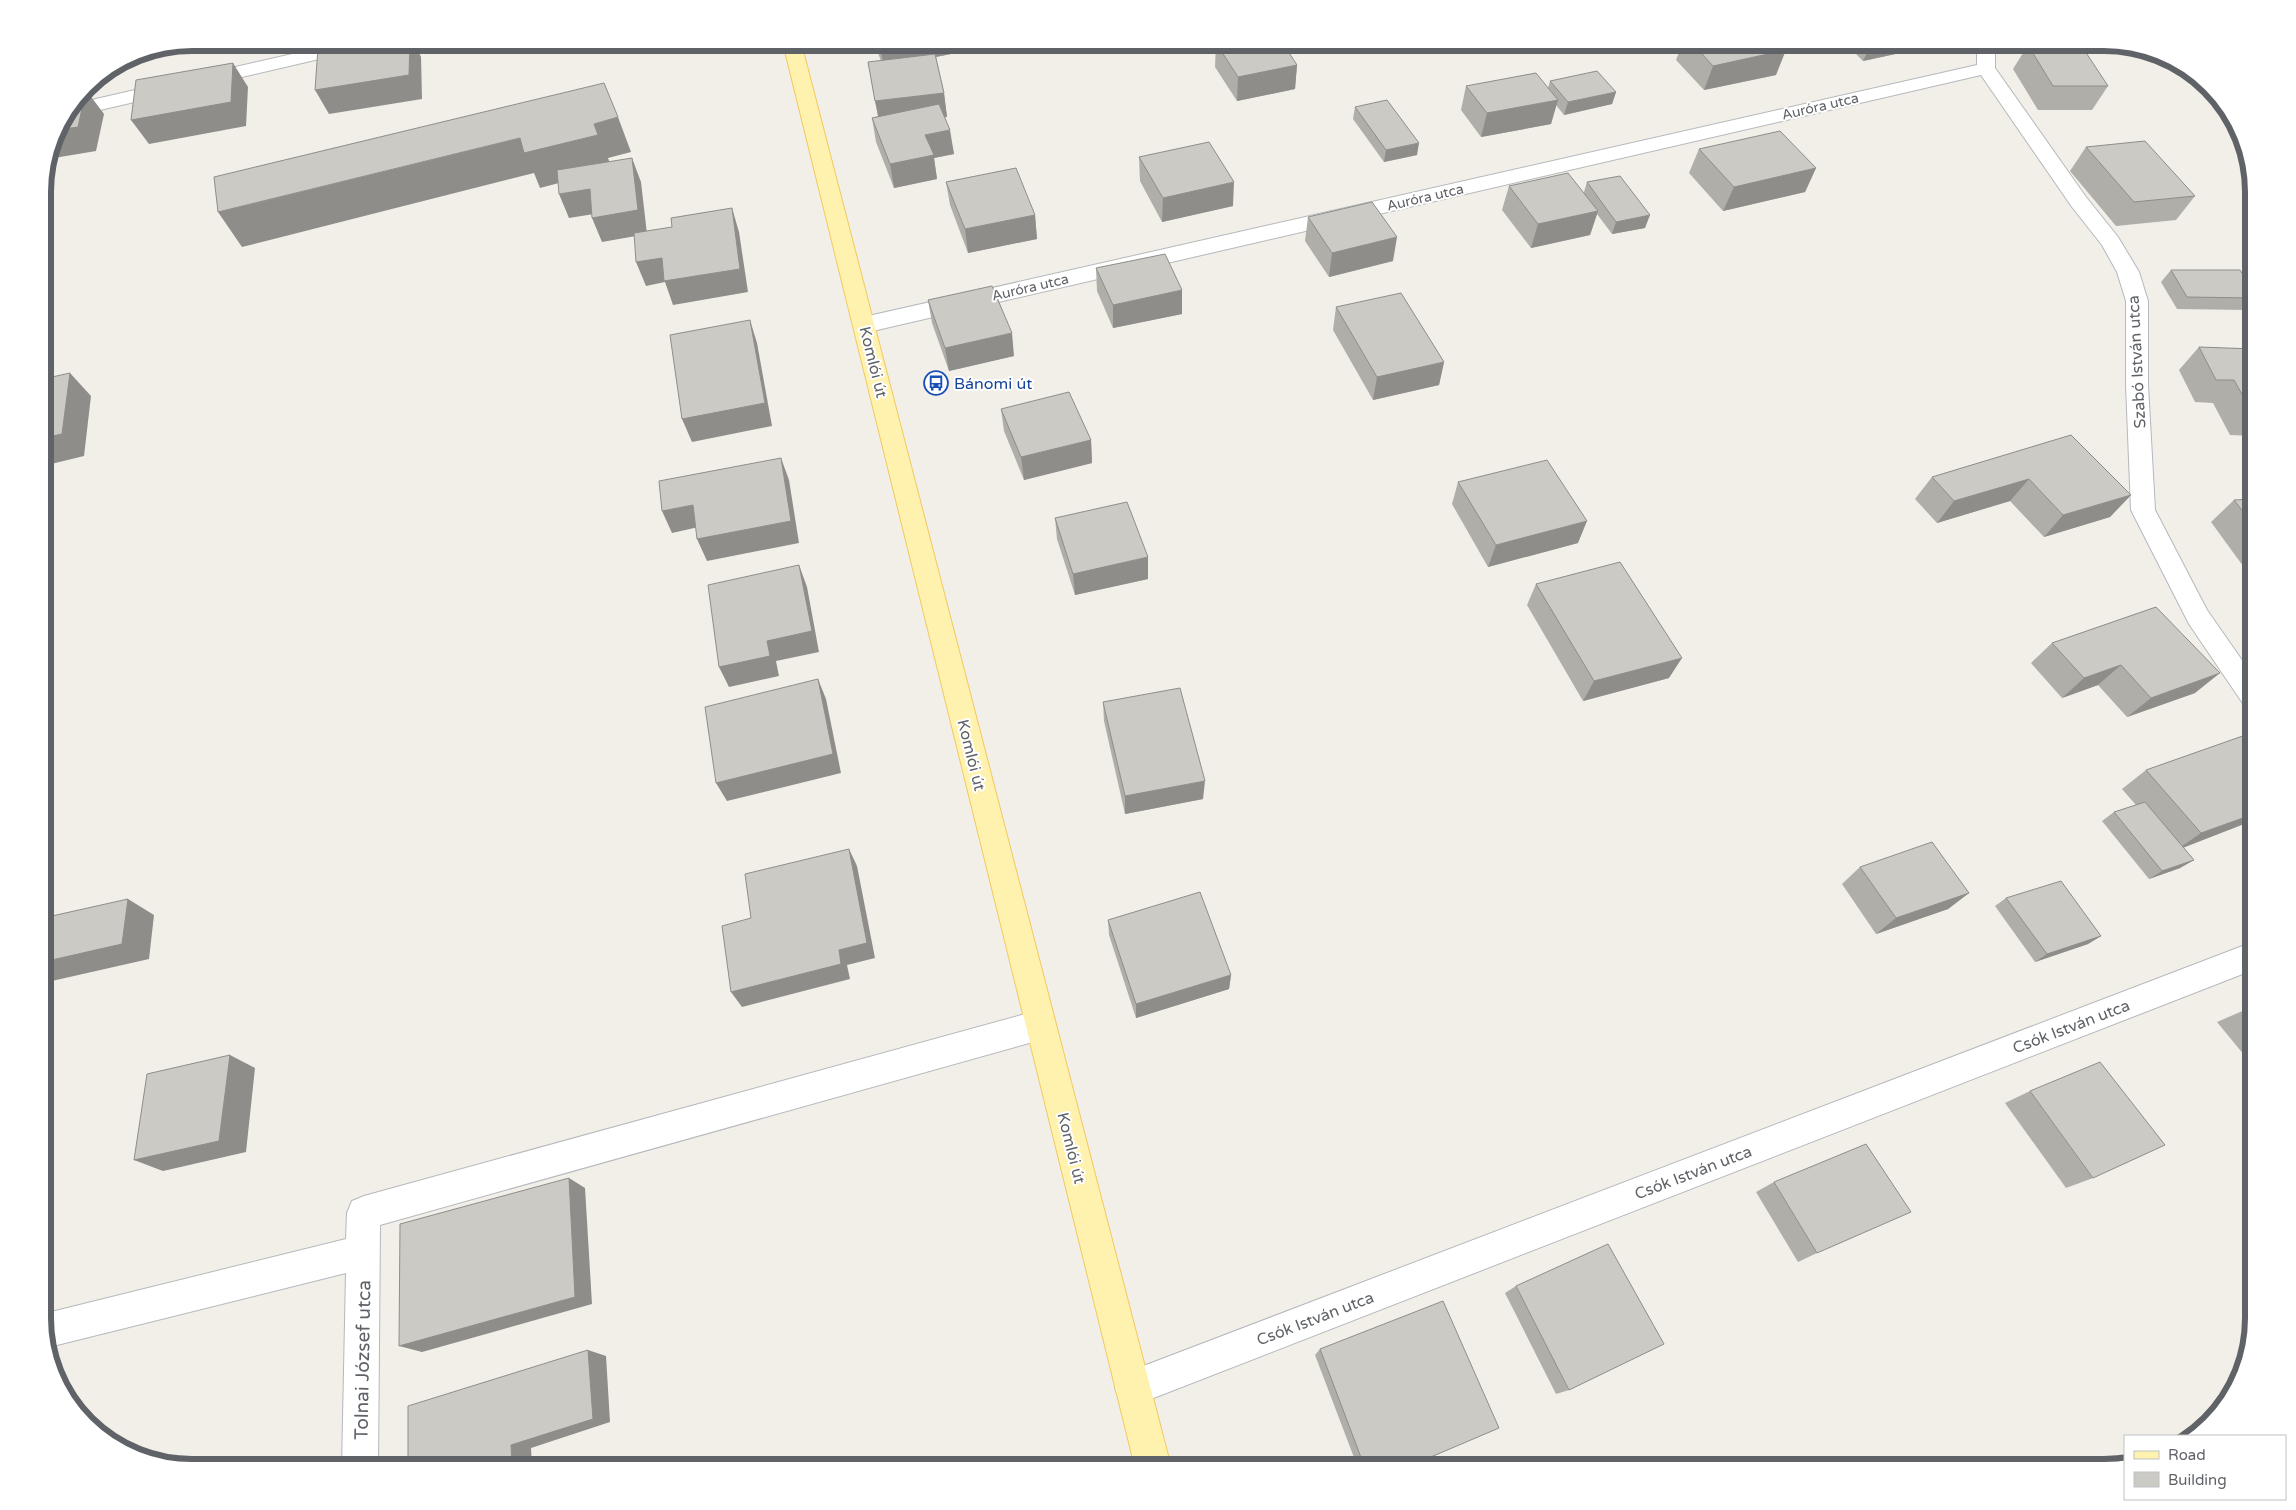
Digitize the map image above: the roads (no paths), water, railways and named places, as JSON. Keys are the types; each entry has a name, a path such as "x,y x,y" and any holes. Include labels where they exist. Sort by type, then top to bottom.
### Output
{"main road":[{"name":"Komlói út","path":"794,52 1152,1459"}],"street":[{"path":"1986,51 1986,68"},
{"path":"78,109 320,52"},
{"name":"Auróra utca","path":"864,325 1986,68"},
{"name":"Szabó István utca","path":"1986,68 2079,202 2111,242 2128,272 2137,301 2137,385 2143,510 2198,618 2245,683"},
{"name":"Csók István utca","path":"1133,1388 2245,959"},
{"name":"Tolnai József utca","path":"360,1459 364,1213 1040,1025"},
{"path":"52,1329 363,1252"}],"place":[{"name":"Bánomi út","path":"936,383"}]}
